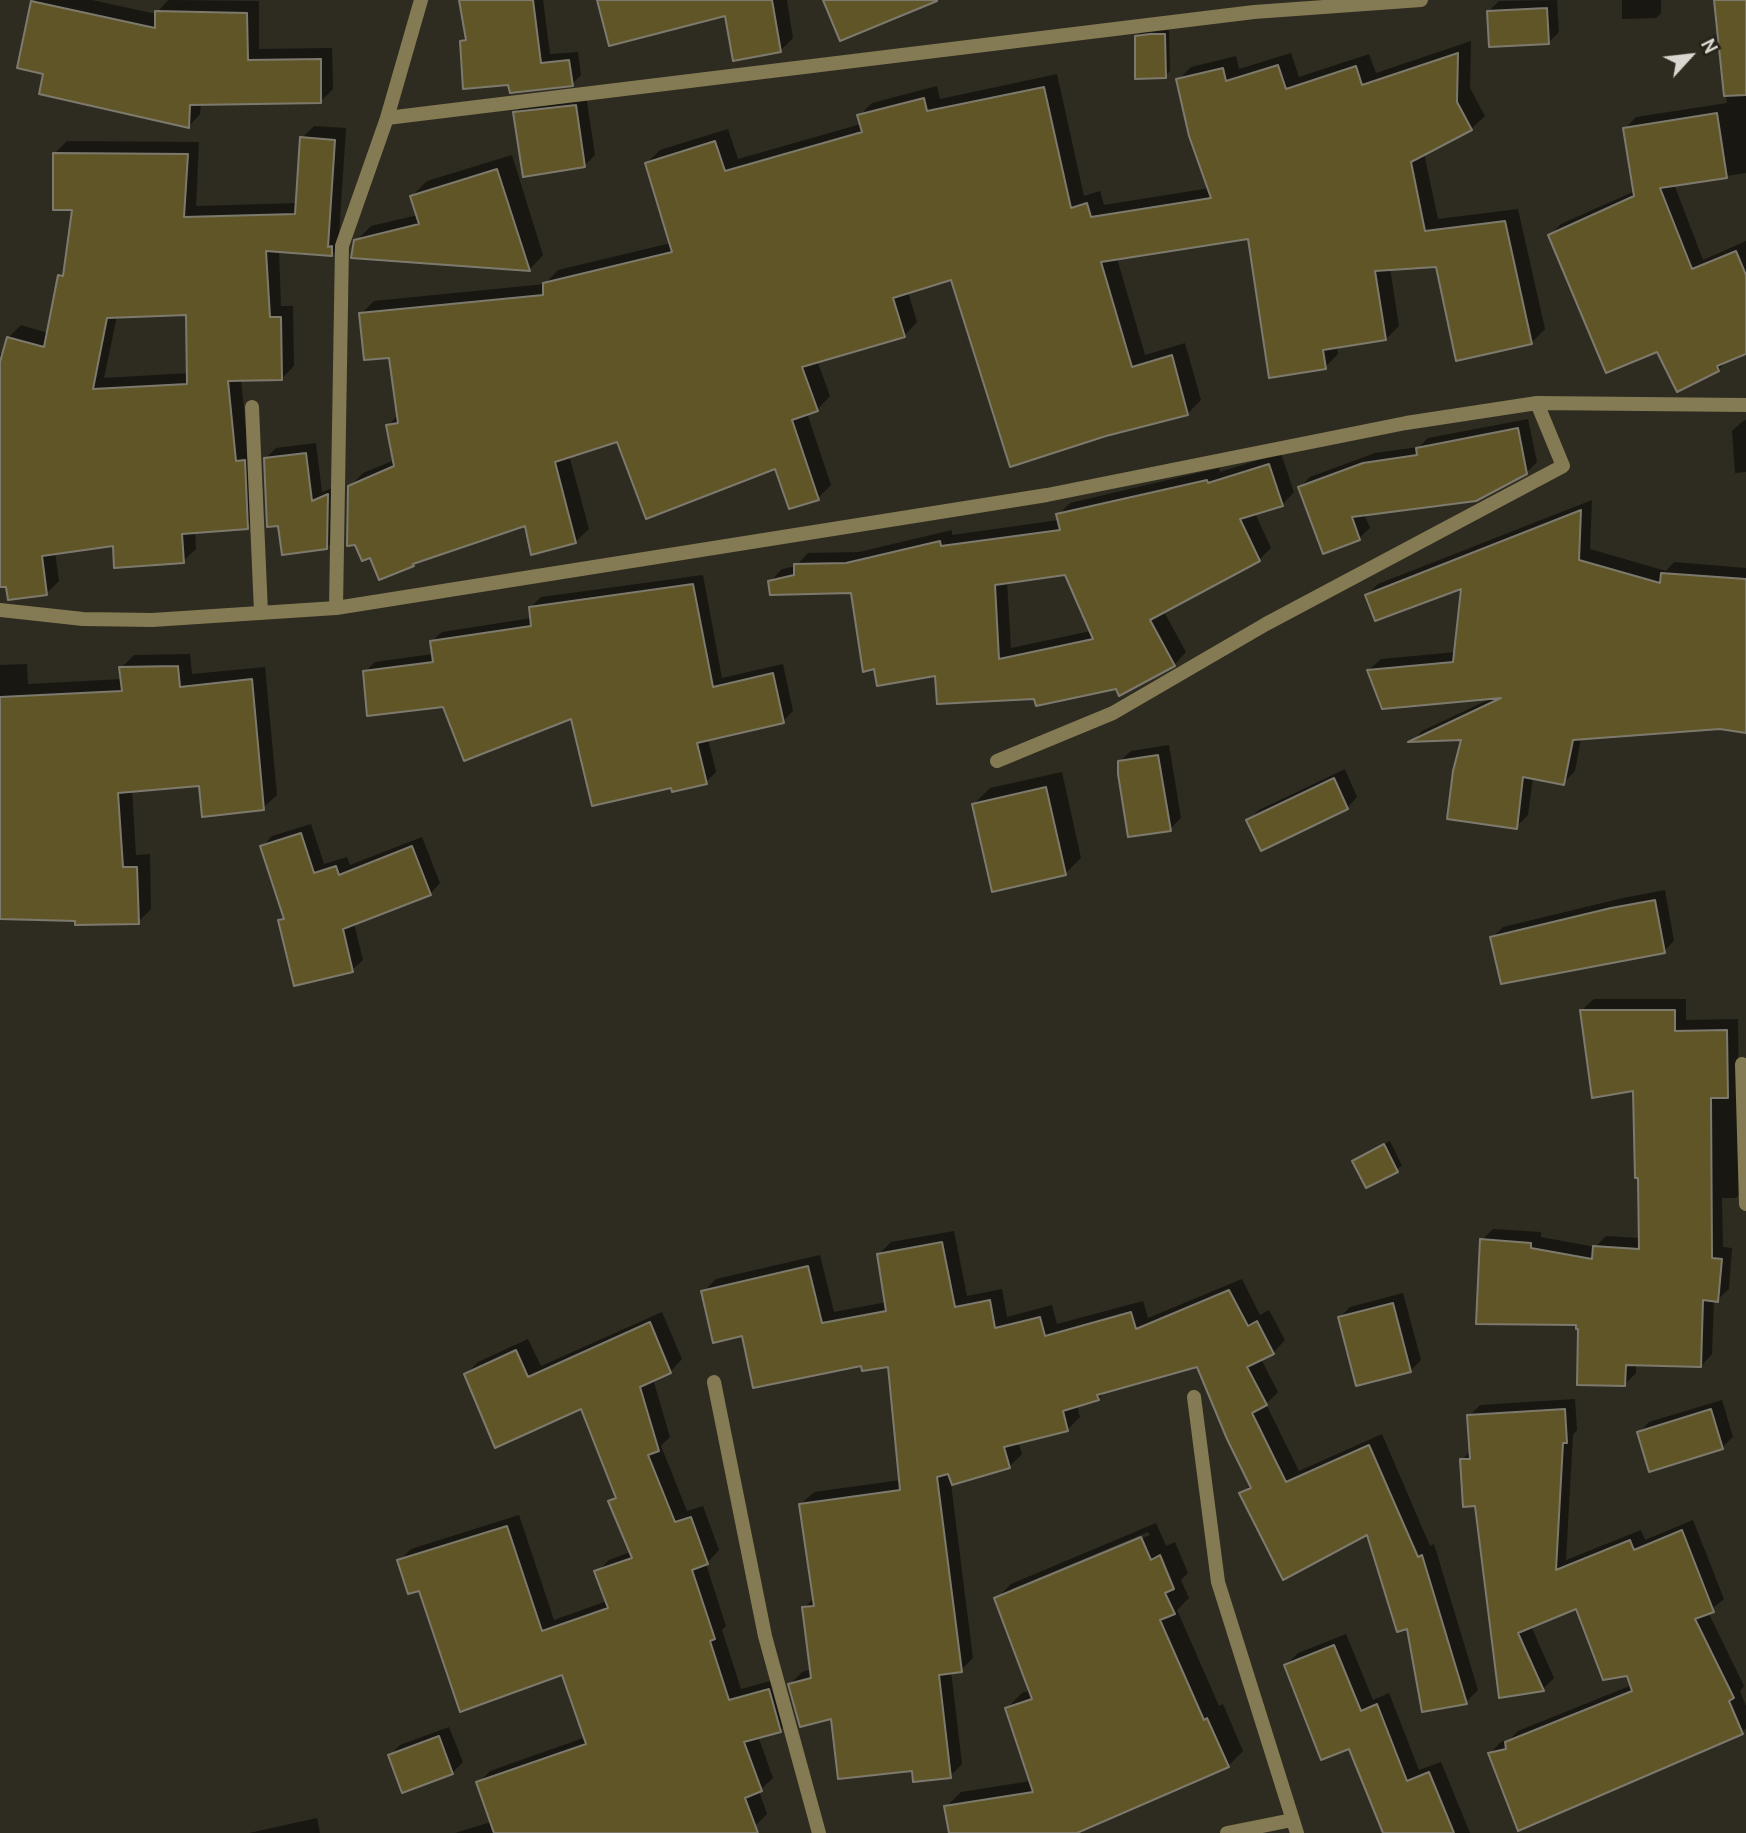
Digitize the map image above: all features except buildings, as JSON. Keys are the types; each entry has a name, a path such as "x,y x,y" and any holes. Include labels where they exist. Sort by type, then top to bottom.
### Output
{"street":[{"path":"337,608 342,246 387,118 421,0"},
{"path":"387,118 1254,12 1421,0"},
{"path":"997,761 1113,713 1266,624 1563,466 1537,403"},
{"path":"0,610 83,619 152,620 337,608 1047,495 1406,423 1537,403 1746,405"},
{"path":"252,407 261,612"},
{"path":"1741,1064 1746,1204"},
{"path":"714,1382 765,1636 819,1833"},
{"path":"1194,1397 1218,1582 1294,1827 1227,1833"}]}
